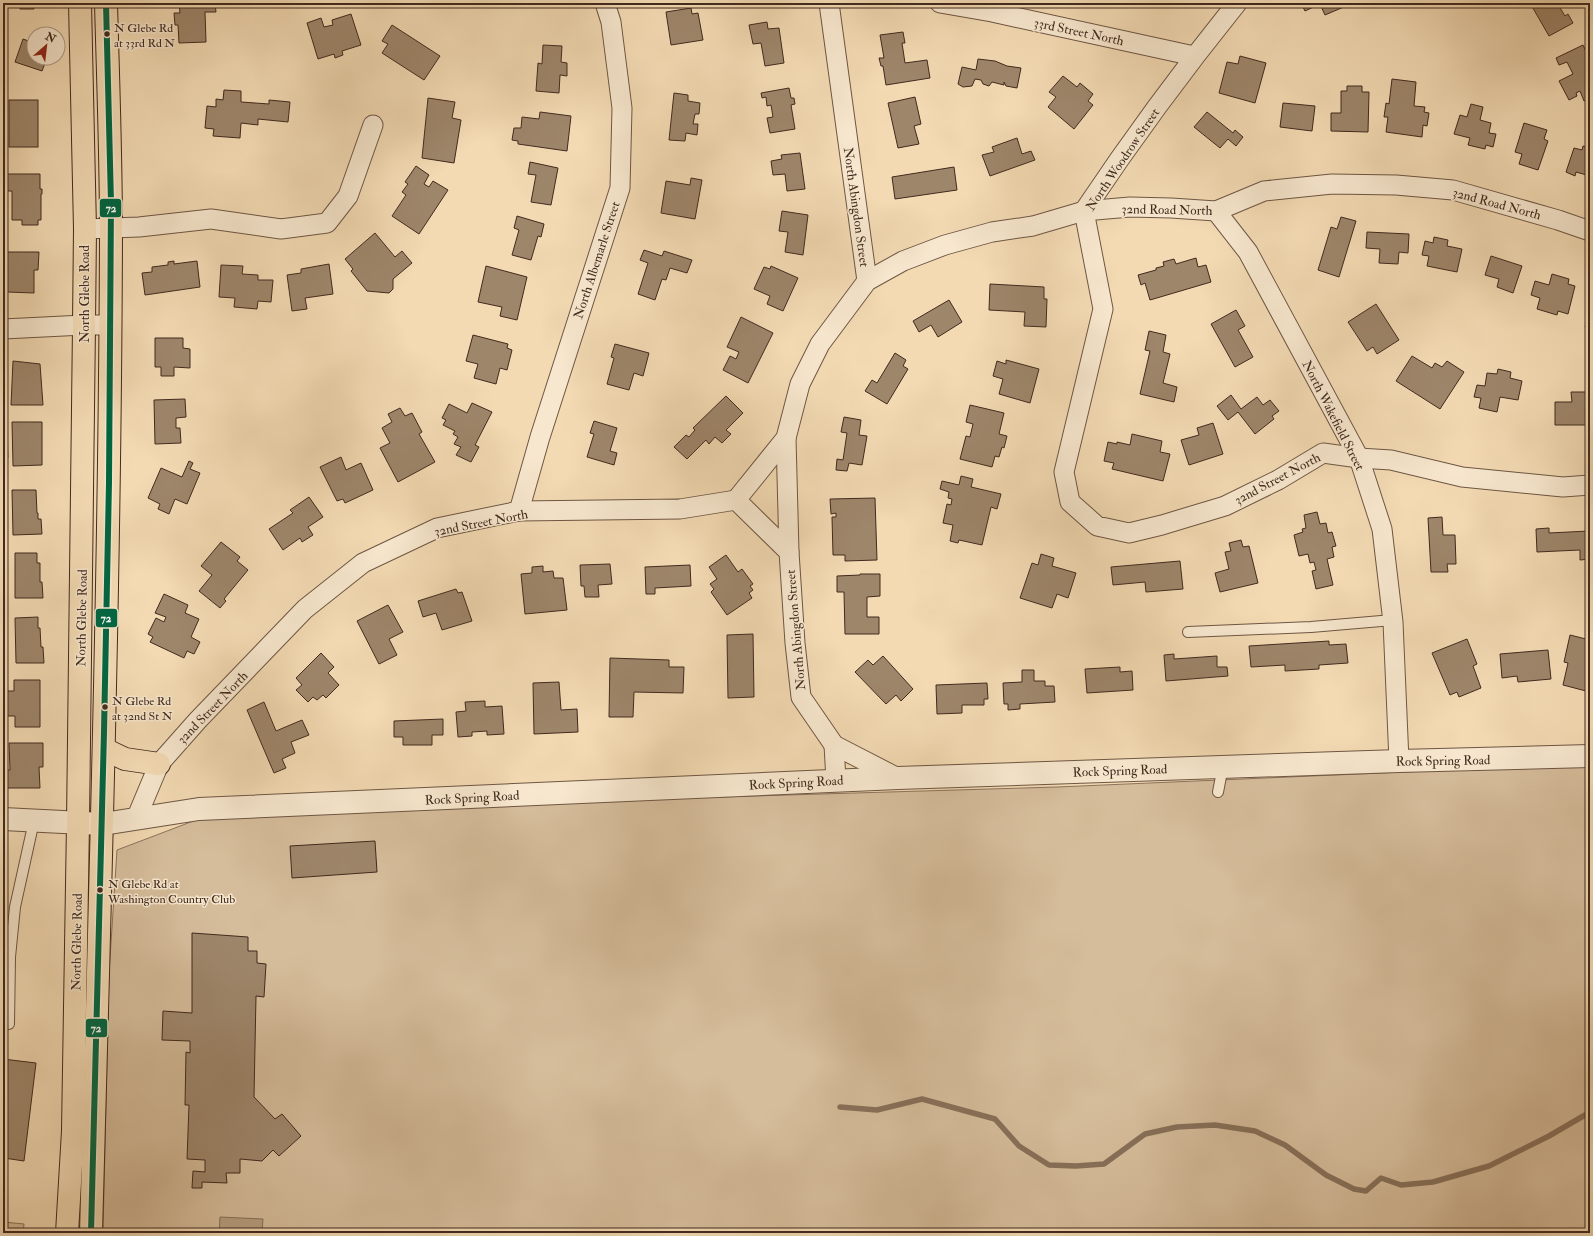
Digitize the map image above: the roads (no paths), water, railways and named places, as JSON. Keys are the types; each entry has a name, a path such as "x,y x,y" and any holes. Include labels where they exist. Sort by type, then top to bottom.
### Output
{"main road":[{"name":"North Glebe Road","path":"67,1233 73,1131 84,325 85,229 80,3"},
{"name":"North Glebe Road","path":"91,1233 98,952 103,824 110,325 111,228 106,3"},
{"path":"104,749 125,759 159,764"}],"street":[{"name":"North Albemarle Street","path":"519,511 540,437 620,188 622,108 611,22 605,3"},
{"name":"North Abingdon Street","path":"829,3 867,281 820,344 800,384 786,438 789,552 795,643 801,697 834,745 898,778"},
{"name":"33rd Street North","path":"940,3 992,12 1194,56"},
{"name":"North Woodrow Street","path":"1070,502 1064,472 1103,309 1084,211 1119,158 1194,56 1237,3"},
{"path":"85,229 139,227 211,219 281,229 327,223 348,196 373,124"},
{"name":"32nd Road North","path":"867,281 903,261 945,245 992,232 1032,226 1084,211 1130,207 1216,211 1264,191 1332,184 1396,185 1453,190 1558,220 1590,231"},
{"name":"North Wakefield Street","path":"1216,211 1248,252 1359,458 1382,529 1393,620 1399,761"},
{"path":"3,329 110,325"},
{"name":"North Abingdon Street","path":"786,438 736,500 789,552"},
{"name":"32nd Street North","path":"1070,502 1097,526 1129,533 1162,525 1225,506 1278,480 1323,453 1359,458 1391,460 1462,477 1563,487 1590,485"},
{"name":"32nd Street North","path":"136,819 159,764 198,720 305,609 363,564 437,528 519,511 680,509 736,500"},
{"path":"834,745 836,780"},
{"name":"Rock Spring Road","path":"3,819 103,824 199,809 836,780 1223,766 1590,756"}],"lane":[{"path":"1188,632 1311,627 1393,620"},
{"path":"1218,792 1223,766"},
{"path":"3,1024 10,1024 10,957 15,907 34,821"}],"waterway":[{"path":"840,1107 877,1110 922,1099 995,1119 1019,1146 1049,1165 1076,1166 1104,1164 1145,1134 1177,1127 1215,1125 1255,1131 1285,1145 1326,1175 1354,1189 1366,1191 1381,1178 1401,1185 1433,1182 1489,1166 1549,1136 1585,1115 1590,1117"}],"place":[{"name":"N Glebe Rd at 33rd Rd N","path":"107,34"},
{"name":"N Glebe Rd at 32nd St N","path":"105,707"},
{"name":"N Glebe Rd at Washington Country Club","path":"100,890"}]}
